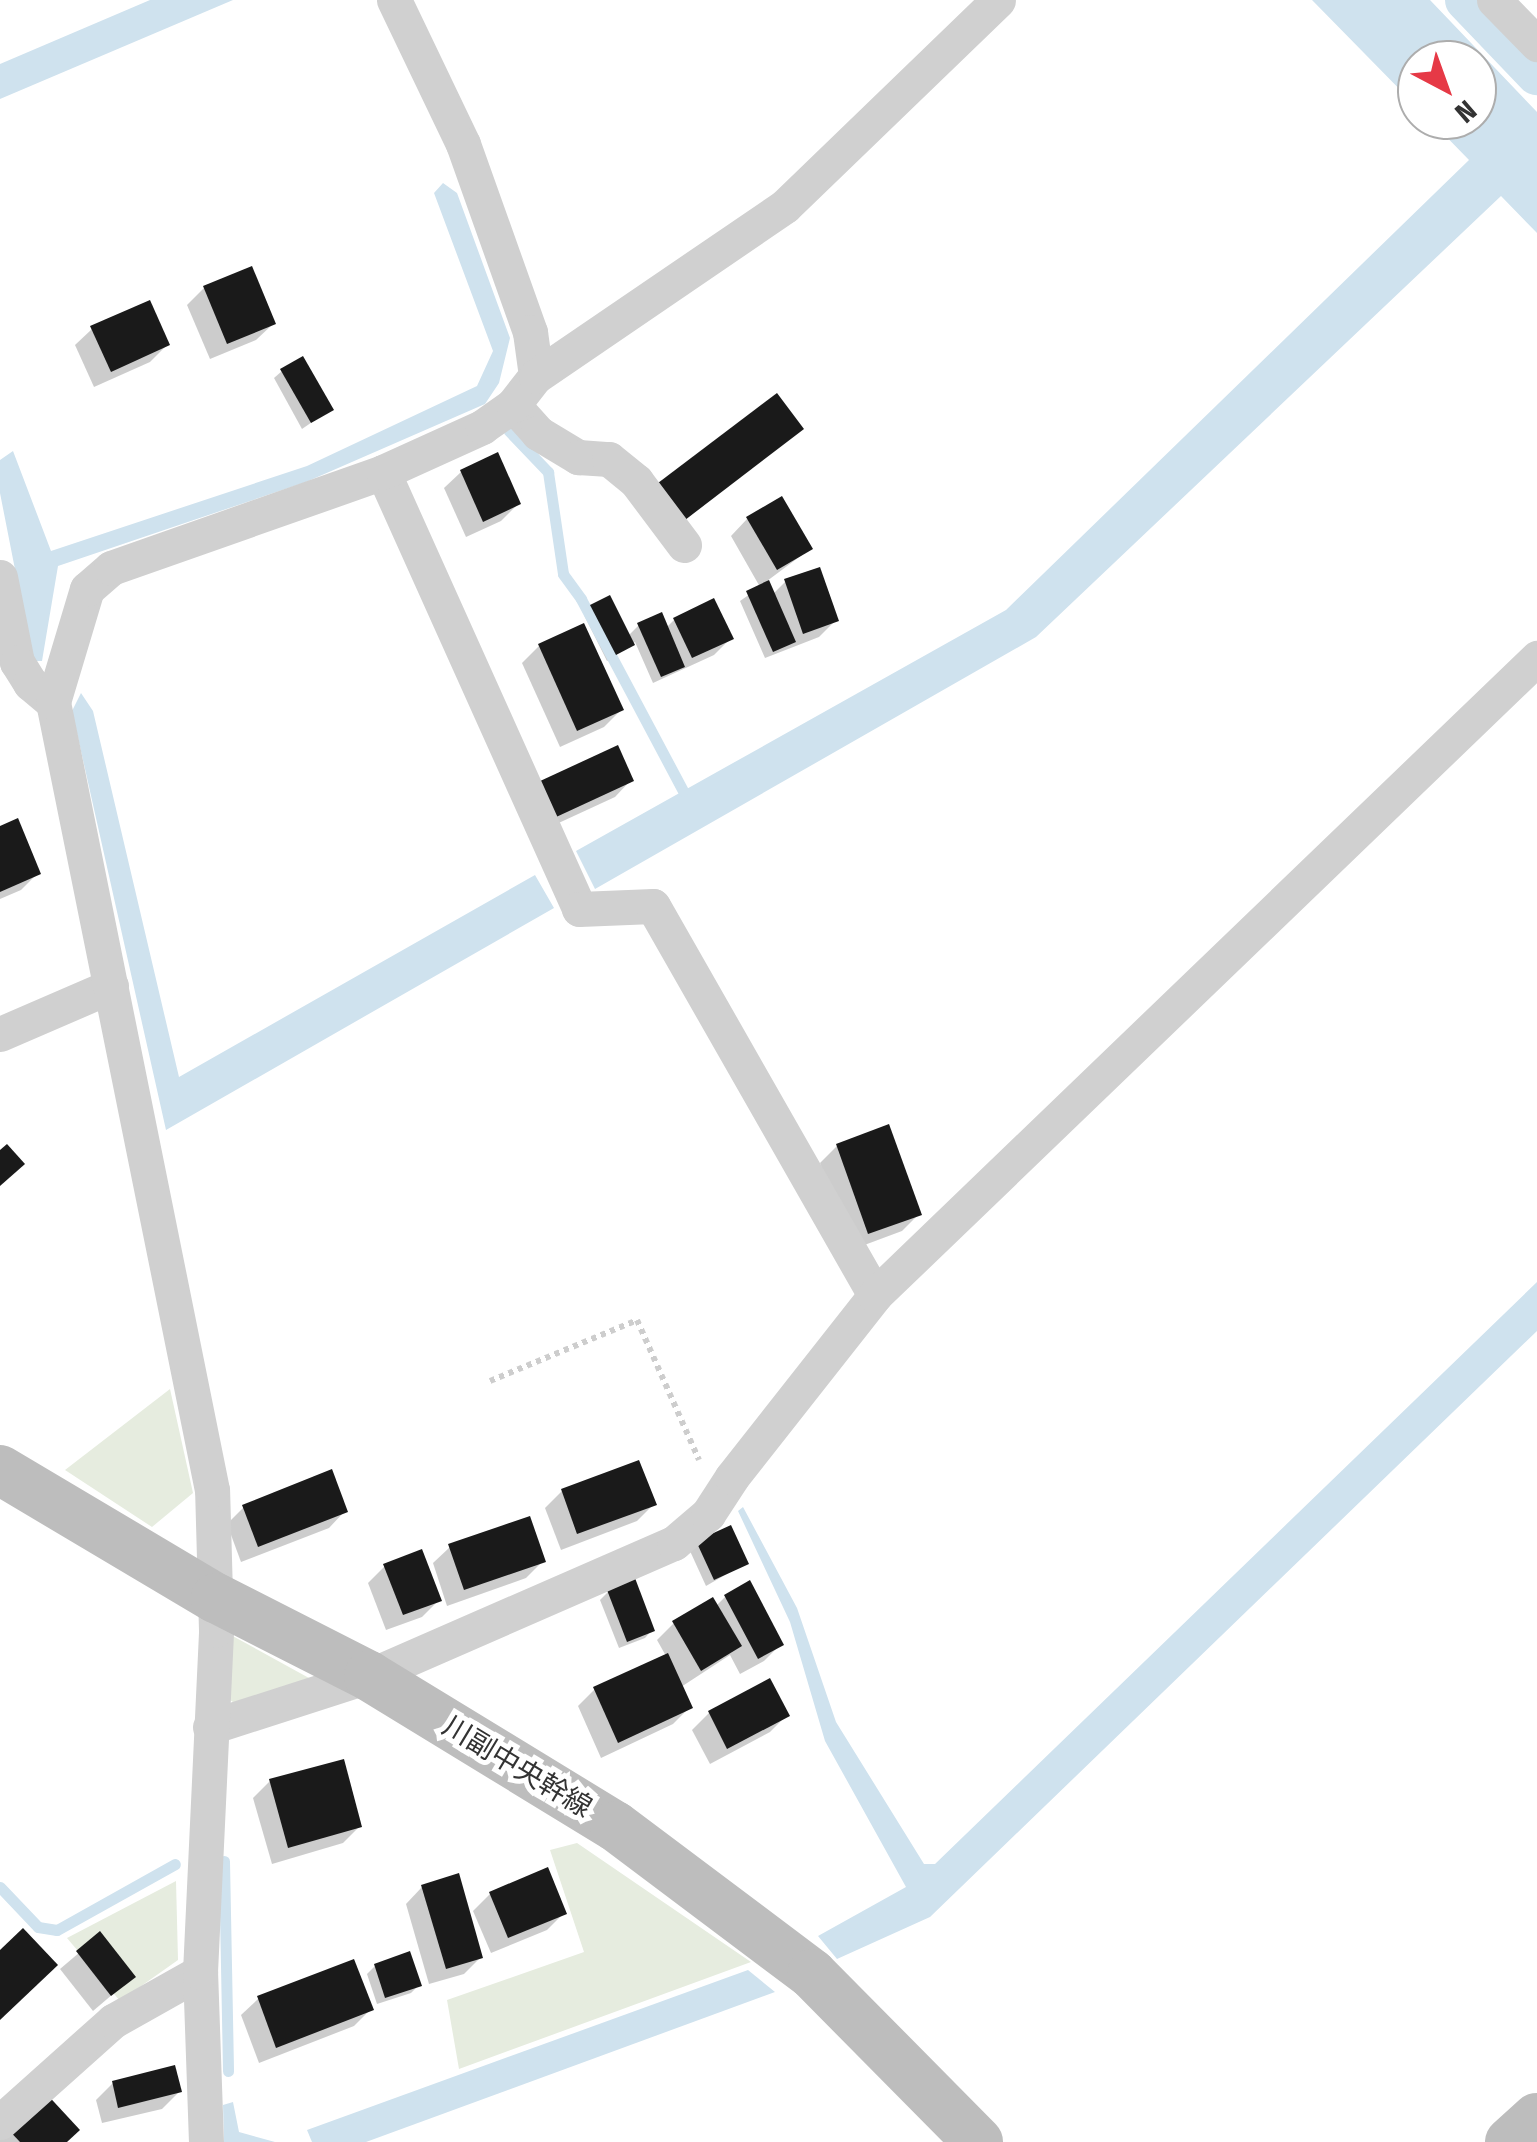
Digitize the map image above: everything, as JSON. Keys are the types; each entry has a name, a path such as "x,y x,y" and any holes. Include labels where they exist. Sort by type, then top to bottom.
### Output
{"street":[{"path":"394,0 462,144 530,332 536,376"},
{"path":"206,2142 200,1972 216,1598 212,1490 53,702 87,589 111,568 383,472 482,426 513,405 536,376 786,206 998,0"},
{"path":"1494,0 1537,44"},
{"path":"513,405 538,433 578,458 609,459 636,481 684,546"},
{"path":"383,472 579,909 654,906 875,1295"},
{"path":"0,577 18,662 30,683 53,702"},
{"path":"210,1727 369,1676 674,1543 708,1514 732,1477 875,1295 1537,658"},
{"path":"0,1034 111,986"},
{"name":"川副中央幹線","path":"0,1470 216,1598 369,1676 615,1826 812,1974 978,2142"},
{"path":"0,2122 113,2022 200,1972"},
{"path":"1510,2142 1537,2118"}],"path":[{"path":"490,1381 637,1320 697,1458 732,1477"}],"shaded area":[{"path":"170,1389 193,1493 152,1527 65,1470"},
{"path":"229,1634 309,1678 237,1705 226,1697"},
{"path":"577,1843 751,1962 459,2069 447,2000 584,1952 550,1850"},
{"path":"176,1881 178,1960 120,2001 67,1938"}],"water":[{"path":"150,0 233,0 0,99 0,64"},
{"path":"1312,0 1430,0 1468,40 1397,40 1397,87"},
{"path":"1497,70 1537,112 1537,233 1501,196 1036,637 595,889 576,851 1006,610 1469,160 1450,140 1497,140"},
{"path":"443,183 457,193 510,338 499,383 485,404 306,482 58,566 42,661 33,661 0,493 0,460 13,451 51,551 307,466 477,386 493,351 434,193"},
{"path":"81,693 93,711 179,1077 535,875 554,908 166,1130 72,711"},
{"path":"1537,1282 1537,1331 930,1917 837,1959 818,1936 906,1887 825,1741 790,1622 738,1511 743,1507 797,1608 836,1722 924,1864 935,1864"},
{"path":"748,1970 775,1992 366,2142 312,2142 307,2130"},
{"path":"233,2102 239,2132 275,2142 224,2142 223,2105"}],"building":[{"path":"252,266 276,324 227,344 203,286"},
{"path":"150,300 170,345 111,372 90,326"},
{"path":"303,356 334,410 311,423 280,369"},
{"path":"777,393 804,429 685,520 658,483"},
{"path":"498,452 521,504 483,522 460,470"},
{"path":"782,496 813,549 777,570 746,517"},
{"path":"820,567 839,621 803,634 784,579"},
{"path":"769,580 796,642 773,652 746,591"},
{"path":"610,595 635,645 616,655 590,605"},
{"path":"714,598 734,639 692,658 673,618"},
{"path":"662,612 685,667 661,677 637,623"},
{"path":"584,623 624,710 577,731 538,644"},
{"path":"618,745 634,781 554,818 538,782"},
{"path":"18,818 41,874 0,892 0,826"},
{"path":"889,1124 922,1215 868,1234 836,1144"},
{"path":"7,1144 25,1164 0,1186 0,1150"},
{"path":"639,1460 657,1505 577,1534 561,1489"},
{"path":"332,1469 348,1512 258,1547 242,1505"},
{"path":"530,1516 546,1562 464,1590 448,1544"},
{"path":"731,1525 749,1564 714,1580 696,1541"},
{"path":"422,1549 442,1601 403,1615 383,1564"},
{"path":"635,1578 655,1631 627,1642 607,1590"},
{"path":"750,1580 784,1645 758,1659 724,1595"},
{"path":"713,1597 742,1646 701,1671 672,1621"},
{"path":"668,1653 693,1708 618,1743 593,1687"},
{"path":"770,1678 790,1716 727,1749 708,1711"},
{"path":"344,1759 362,1827 288,1848 269,1779"},
{"path":"548,1867 567,1914 508,1938 489,1892"},
{"path":"459,1873 483,1958 446,1969 421,1885"},
{"path":"23,1928 58,1965 0,2020 0,1950"},
{"path":"100,1931 136,1977 111,1996 76,1951"},
{"path":"410,1951 422,1986 385,1998 374,1964"},
{"path":"354,1959 374,2010 276,2048 257,1996"},
{"path":"175,2065 182,2092 118,2108 112,2081"},
{"path":"42,2089 80,2130 67,2142 20,2142 3,2124"}],"waterway":[{"path":"1466,0 1537,74"},
{"path":"509,431 548,472 563,574 581,599 683,791"},
{"path":"224,1861 228,2071"},
{"path":"0,1887 38,1927 57,1930 175,1864"}]}
